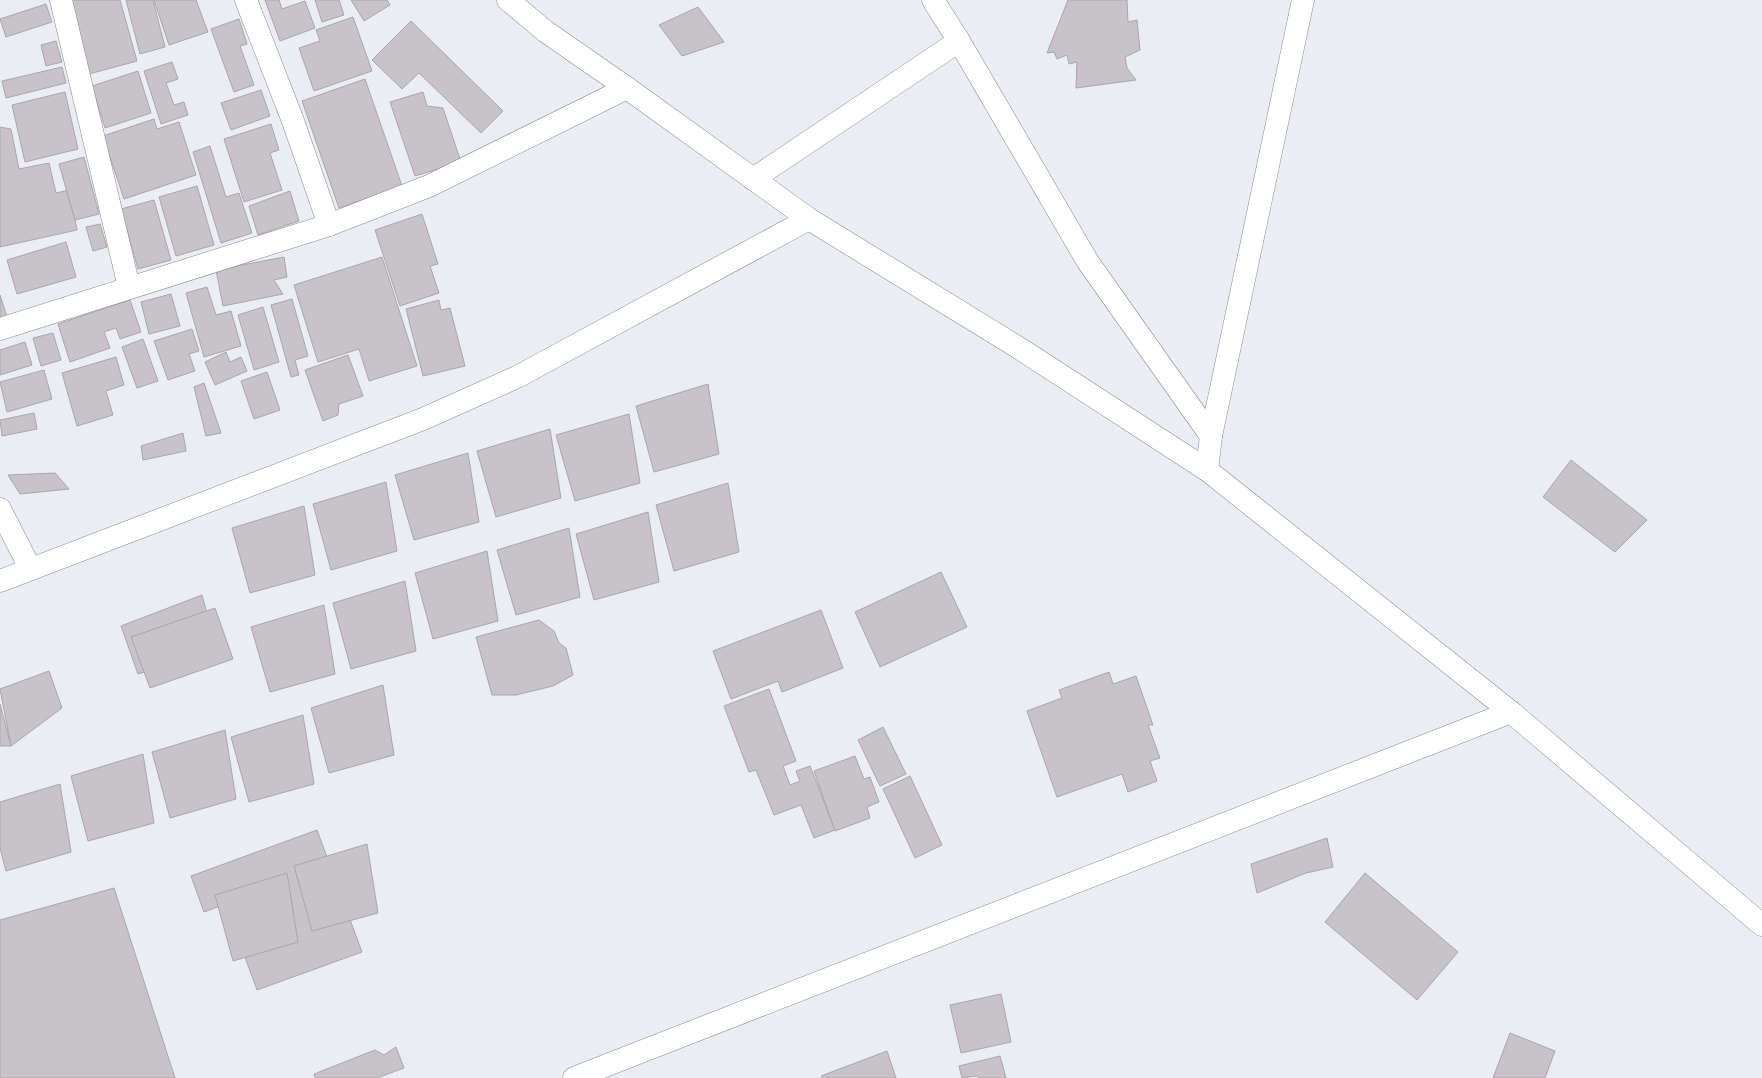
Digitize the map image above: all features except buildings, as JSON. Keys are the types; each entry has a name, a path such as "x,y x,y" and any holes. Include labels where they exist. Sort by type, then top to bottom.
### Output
{"street":[{"path":"61,0 129,287"},
{"path":"246,0 293,121 329,225"},
{"path":"508,0 545,31 628,88 809,219 1019,348 1207,470 1511,712 1762,925"},
{"path":"933,0 959,41 1088,262 1211,436"},
{"path":"1207,470 1211,436 1303,0"},
{"path":"753,179 959,41"},
{"path":"0,328 329,225 429,186 628,88"},
{"path":"0,581 30,568 423,419 517,377 809,219"},
{"path":"0,509 30,568"},
{"path":"574,1078 1511,712"}]}
